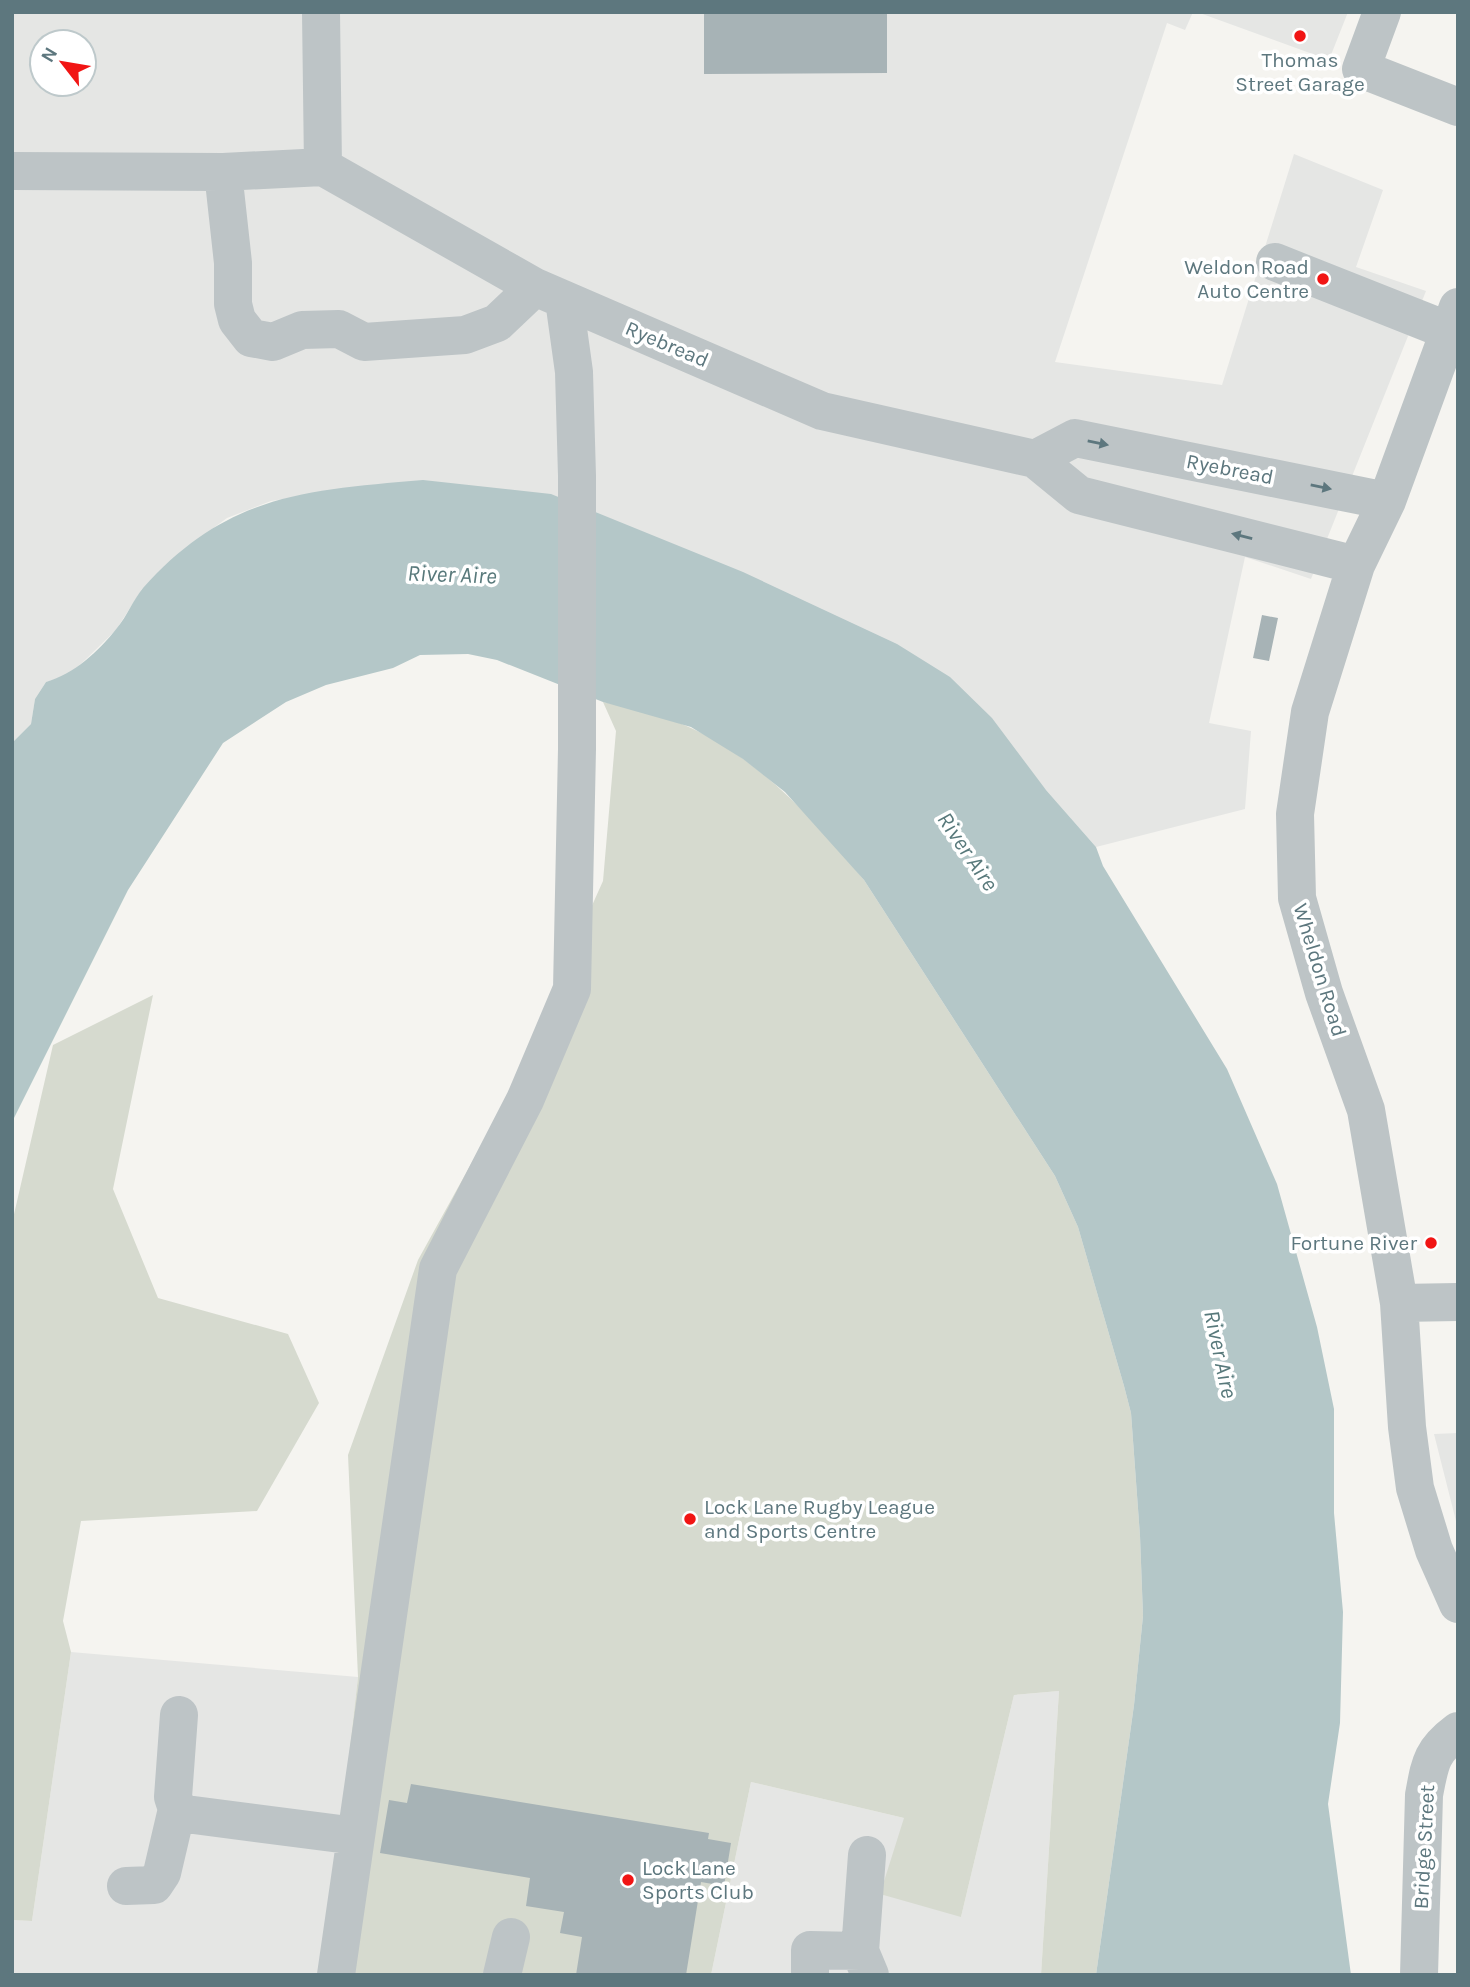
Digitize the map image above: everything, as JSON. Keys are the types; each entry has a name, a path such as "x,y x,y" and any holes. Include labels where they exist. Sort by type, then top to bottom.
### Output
{"street":[{"path":"12,171 223,172 323,167 321,12"},
{"path":"1382,12 1361,69 1458,107"},
{"name":"Ryebread","path":"323,167 550,293 822,411 1035,459 1079,495 1356,565"},
{"path":"223,172 233,263 233,304 237,320 251,338 273,341 302,330 339,329 364,342 465,335 496,323 550,293 575,372 577,749 572,989 525,1100 438,1269 336,1975"},
{"path":"1275,262 1453,319"},
{"name":"Wheldon Road","path":"1453,319 1387,501 1356,565 1310,712 1295,814 1297,898 1324,993 1366,1110 1399,1303 1407,1427 1415,1488 1434,1550 1458,1604"},
{"name":"Ryebread","path":"1035,459 1075,438 1387,501"},
{"path":"1399,1303 1458,1302"},
{"path":"126,1886 154,1885 163,1873 177,1809 173,1797 179,1715"},
{"name":"Bridge Street","path":"1419,1975 1424,1796 1430,1767 1439,1745 1458,1731"},
{"path":"177,1809 186,1814 356,1836"},
{"path":"810,1975 810,1950 865,1963 867,1855"},
{"path":"502,1975 511,1937"}],"shaded area":[{"path":"12,12 1193,12 1185,30 1167,23 1055,362 1222,385 1294,154 1383,190 1356,267 1426,291 1311,579 1245,557 1209,723 1251,731 1245,809 1096,847 1046,790 364,486 271,501 227,518 185,549 142,589 116,630 84,661 68,675 46,682 35,699 31,724 12,743"},
{"name":"Thomas Street Garage","path":"1197,12 1348,12 1329,60"},
{"path":"603,702 670,719 717,742 764,775 826,836 864,880 1055,1176 1078,1227 1131,1413 1143,1616 1134,1705 1096,1975 1041,1975 1059,1691 1014,1695 961,1917 880,1894 904,1818 751,1782 711,1975 324,1975 358,1677 348,1455 418,1260 498,1115 603,881 616,731"},
{"path":"153,995 113,1189 158,1298 288,1334 319,1403 257,1511 81,1521 63,1621 71,1652 32,1921 12,1920 12,1223 53,1045"},
{"path":"1458,1433 1458,1529 1434,1434"},
{"path":"71,1652 358,1677 324,1975 12,1975 12,1920 32,1921"},
{"path":"1059,1691 1041,1975 711,1975 751,1782 904,1818 961,1917 1014,1695"}],"water":[{"name":"River Aire","path":"423,480 551,494 743,572 897,644 950,677 992,718 1046,790 1096,847 1103,866 1227,1069 1277,1184 1317,1327 1334,1409 1334,1513 1343,1612 1340,1723 1328,1804 1351,1975 1096,1975 1134,1705 1143,1616 1131,1413 1078,1227 1055,1176 864,880 785,792 743,759 691,727 603,702 497,660 468,654 420,655 393,668 326,685 286,702 223,743 128,890 12,1122 12,743 31,724 35,699 46,682 66,674 94,654 121,623 143,588 174,557 206,533 238,515 305,494"}],"building":[{"path":"704,12 887,12 887,73 704,74"},
{"path":"1262,615 1278,618 1269,661 1253,658"},
{"name":"Lock Lane Sports Club","path":"411,1784 709,1833 708,1839 731,1843 724,1886 701,1882 686,1975 576,1975 582,1937 560,1933 564,1912 526,1906 530,1878 380,1853 389,1800 407,1803"}],"place":[{"name":"Thomas Street Garage","path":"1300,36"},
{"name":"Weldon Road Auto Centre","path":"1323,279"},
{"name":"Fortune River","path":"1431,1243"},
{"name":"Lock Lane Rugby League and Sports Centre","path":"690,1519"},
{"name":"Lock Lane Sports Club","path":"628,1880"}]}
